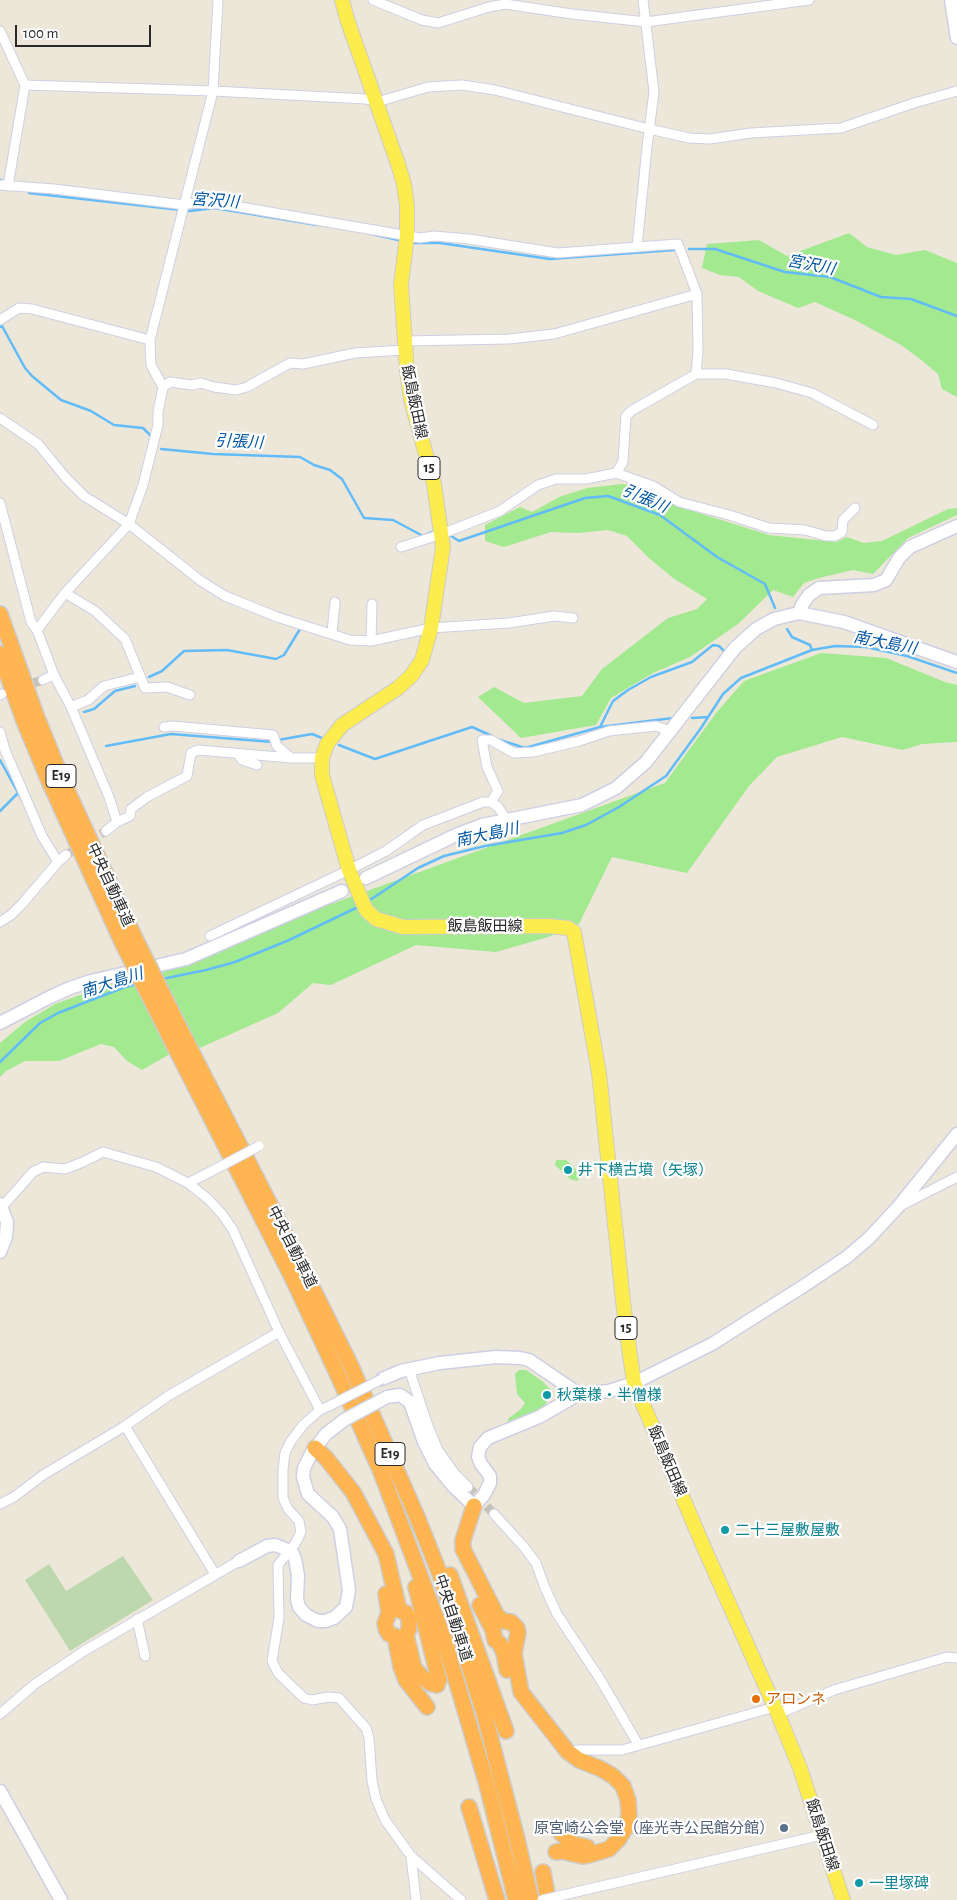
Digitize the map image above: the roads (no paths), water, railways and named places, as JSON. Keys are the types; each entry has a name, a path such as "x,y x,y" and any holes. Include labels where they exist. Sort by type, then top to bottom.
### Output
{"highway":[{"name":"中央自動車道","path":"0,614 36,715 127,938"},
{"name":"中央自動車道","path":"0,654 24,721 49,781 177,1036 306,1273 351,1366 391,1457 441,1577 484,1713 531,1900"},
{"name":"中央自動車道","path":"177,1036 296,1286 381,1472 444,1638 488,1785 516,1900"},
{"path":"315,1448 343,1478 361,1505 386,1554 399,1610 406,1613 409,1618 410,1629 406,1635 414,1668 430,1683 438,1682 406,1548 381,1472"},
{"path":"391,1457 405,1479 446,1566 471,1630 506,1731"},
{"path":"474,1506 457,1536 455,1550 457,1558 493,1630 495,1640 500,1644 504,1653 510,1684 515,1698 561,1757 573,1766 603,1778 613,1787 620,1800 621,1814 618,1827 604,1842 592,1847 579,1847 568,1841 561,1833"},
{"path":"474,1506 463,1540 463,1549 497,1616 503,1621 511,1622 517,1628 518,1633 514,1654 521,1692 568,1752 579,1760 602,1768 613,1776 623,1786 628,1800 628,1823 622,1835 609,1849 582,1856 562,1851 556,1852"},
{"path":"375,1533 388,1604 389,1613 385,1623 386,1629 389,1634 394,1636 401,1668 406,1680 428,1707"},
{"path":"469,1807 497,1900"},
{"path":"544,1872 548,1900"}],"main road":[{"name":"飯島飯田線","path":"343,0 347,19 404,184 407,206 407,236 401,285 404,345 411,400 434,484 443,547 431,628 422,660 412,675 398,688 342,726 327,744 322,758 322,775 350,870 366,910 376,919 403,927 548,926 568,928 574,932 599,1073 625,1319 634,1383 702,1543 777,1710 800,1768 843,1900"}],"street":[{"path":"164,387 151,365 150,340 213,91 218,0"},
{"path":"373,0 422,20 438,23 505,4 646,22 809,0"},
{"path":"637,247 654,92 643,0"},
{"path":"951,0 957,38"},
{"path":"0,31 25,85 4,186 64,190 183,210"},
{"path":"25,85 213,91 366,99 377,102 428,87 462,86 495,90 689,138 710,139 751,133 841,128 914,103 957,91"},
{"path":"183,210 190,203 223,204 420,238 434,236 470,239 558,253 678,244 697,294 698,351 696,374"},
{"path":"37,630 65,593 129,524 143,484 158,425 158,412 164,387 170,382 192,385 201,383 236,390 247,387 290,363 303,364 404,345 509,339 554,334 697,294"},
{"path":"0,320 18,308 32,309 150,340"},
{"path":"616,474 623,462 626,416 631,411 696,374 726,374 776,383 812,393 873,425"},
{"path":"0,418 38,444 66,478 84,496 129,524 171,558 225,596 278,617 350,640 371,641 431,628 508,623 554,616 573,618"},
{"path":"401,548 500,511 538,485 556,479 586,479 616,474 653,486 679,502 769,528 805,530 826,536 835,536 842,532 843,520 854,508"},
{"path":"0,504 11,539 31,622 37,630 54,675 72,707 109,797 117,822"},
{"path":"799,614 802,605 809,595 820,588 874,585 886,580 899,558 910,547 957,526"},
{"path":"65,593 95,611 125,640 145,688 167,687 190,695"},
{"path":"332,633 335,602"},
{"path":"371,641 372,604"},
{"path":"366,878 458,834 482,825 576,806 606,794 625,782 670,731 726,658 744,639 774,619 799,614 844,622 957,662"},
{"path":"42,680 54,675"},
{"path":"72,707 88,700 104,686 140,676"},
{"path":"164,727 173,726 273,735 277,746 291,758"},
{"path":"491,802 498,791 487,767 482,740 491,740 514,753 541,750 579,741 609,731 656,726 670,731"},
{"path":"0,732 5,750 42,836 62,858 22,904 11,915 0,922"},
{"path":"106,831 117,822 130,816 131,809 147,797 187,776 191,754 198,750 291,758 322,758"},
{"path":"238,754 242,760 257,764"},
{"path":"210,936 350,870 386,851 423,826 483,802 491,802 498,807 506,820"},
{"path":"0,1023 50,996 70,988 200,954 342,891"},
{"path":"0,1714 36,1684 84,1651 215,1574 267,1546 276,1546 293,1554 297,1566 297,1599 302,1611 318,1621 334,1618 346,1607 349,1590 340,1529 333,1517 308,1494 304,1486 304,1468 307,1459 326,1434 344,1420 387,1397 400,1395 410,1402 428,1452 435,1464 453,1486 474,1506 484,1496 490,1482 490,1476 478,1457 482,1442 494,1434 538,1417 579,1394 609,1391 634,1383 712,1344 802,1288 847,1257 869,1238 898,1207 957,1134"},
{"path":"188,1183 260,1146"},
{"path":"0,1252 6,1237 7,1222 1,1206 32,1172 43,1166 66,1168 103,1152 156,1167 188,1183 208,1199 233,1230 279,1332 320,1410"},
{"path":"898,1207 957,1177"},
{"path":"0,1504 14,1497 43,1475 125,1426 168,1396 279,1332"},
{"path":"461,1900 412,1856 384,1820 372,1781 370,1738 366,1728 339,1698 328,1697 312,1700 304,1698 278,1673 272,1661 279,1618 278,1565 299,1538 301,1526 300,1521 285,1504 283,1498 285,1453 297,1432 320,1410 382,1379 409,1368 496,1357 520,1358 529,1360 579,1394"},
{"path":"409,1368 438,1450 455,1474 468,1487"},
{"path":"125,1426 215,1574"},
{"path":"494,1514 536,1563 544,1588 557,1614 600,1679 638,1744"},
{"path":"137,1620 145,1656"},
{"path":"577,1750 622,1750 638,1744 777,1710 834,1690 947,1658 957,1658"},
{"path":"0,1791 61,1900"},
{"path":"542,1900 822,1835"},
{"path":"412,1856 416,1900"}],"waterway":[{"name":"宮沢川","path":"29,193 190,211 214,208 317,225"},
{"name":"宮沢川","path":"372,234 398,240"},
{"name":"宮沢川","path":"414,243 440,243 550,259 674,250"},
{"name":"宮沢川","path":"689,249 715,249 785,272 830,277 881,297 911,299 957,316"},
{"name":"引張川","path":"0,327 2,326 25,368 61,400 91,411 114,425 143,428 152,437"},
{"name":"引張川","path":"161,449 213,454 300,457 314,465 330,470 342,479 364,518 393,520 423,536 432,532"},
{"name":"引張川","path":"451,536 459,541 585,498 608,496 660,515 717,557 765,584 775,608"},
{"path":"149,677 162,671 184,651 227,650 276,659 284,655 300,629"},
{"name":"引張川","path":"787,629 792,637 810,645 812,650"},
{"path":"600,727 613,701 628,690 651,677 692,662 713,645 719,646 724,651"},
{"name":"南大島川","path":"367,902 418,868 444,856 485,846 562,833 586,825 619,807 666,776 723,694 741,678 812,650 835,646 866,647 907,656 957,673"},
{"path":"84,712 94,709 115,691 135,686"},
{"path":"692,718 708,717"},
{"path":"497,739 525,748 600,727 673,718"},
{"path":"339,745 375,759 472,727 492,736"},
{"path":"106,746 171,734 273,742"},
{"path":"278,740 312,734 322,738"},
{"path":"0,760 22,800"},
{"path":"0,811 18,793"},
{"name":"南大島川","path":"162,979 235,962 287,941 360,906"},
{"name":"南大島川","path":"0,1062 40,1023 58,1013 137,984"}],"tunnel":[{"path":"21,687 43,680"},
{"path":"66,855 106,831"},
{"path":"468,1487 494,1514"}],"place":[{"name":"井下横古墳（矢塚）","path":"568,1170"},
{"name":"秋葉様・半僧様","path":"547,1395"},
{"name":"二十三屋敷屋敷","path":"725,1530"},
{"name":"アロンネ","path":"756,1699"},
{"name":"原宮崎公会堂（座光寺公民館分館）","path":"784,1828"},
{"name":"一里塚碑","path":"859,1883"}]}
